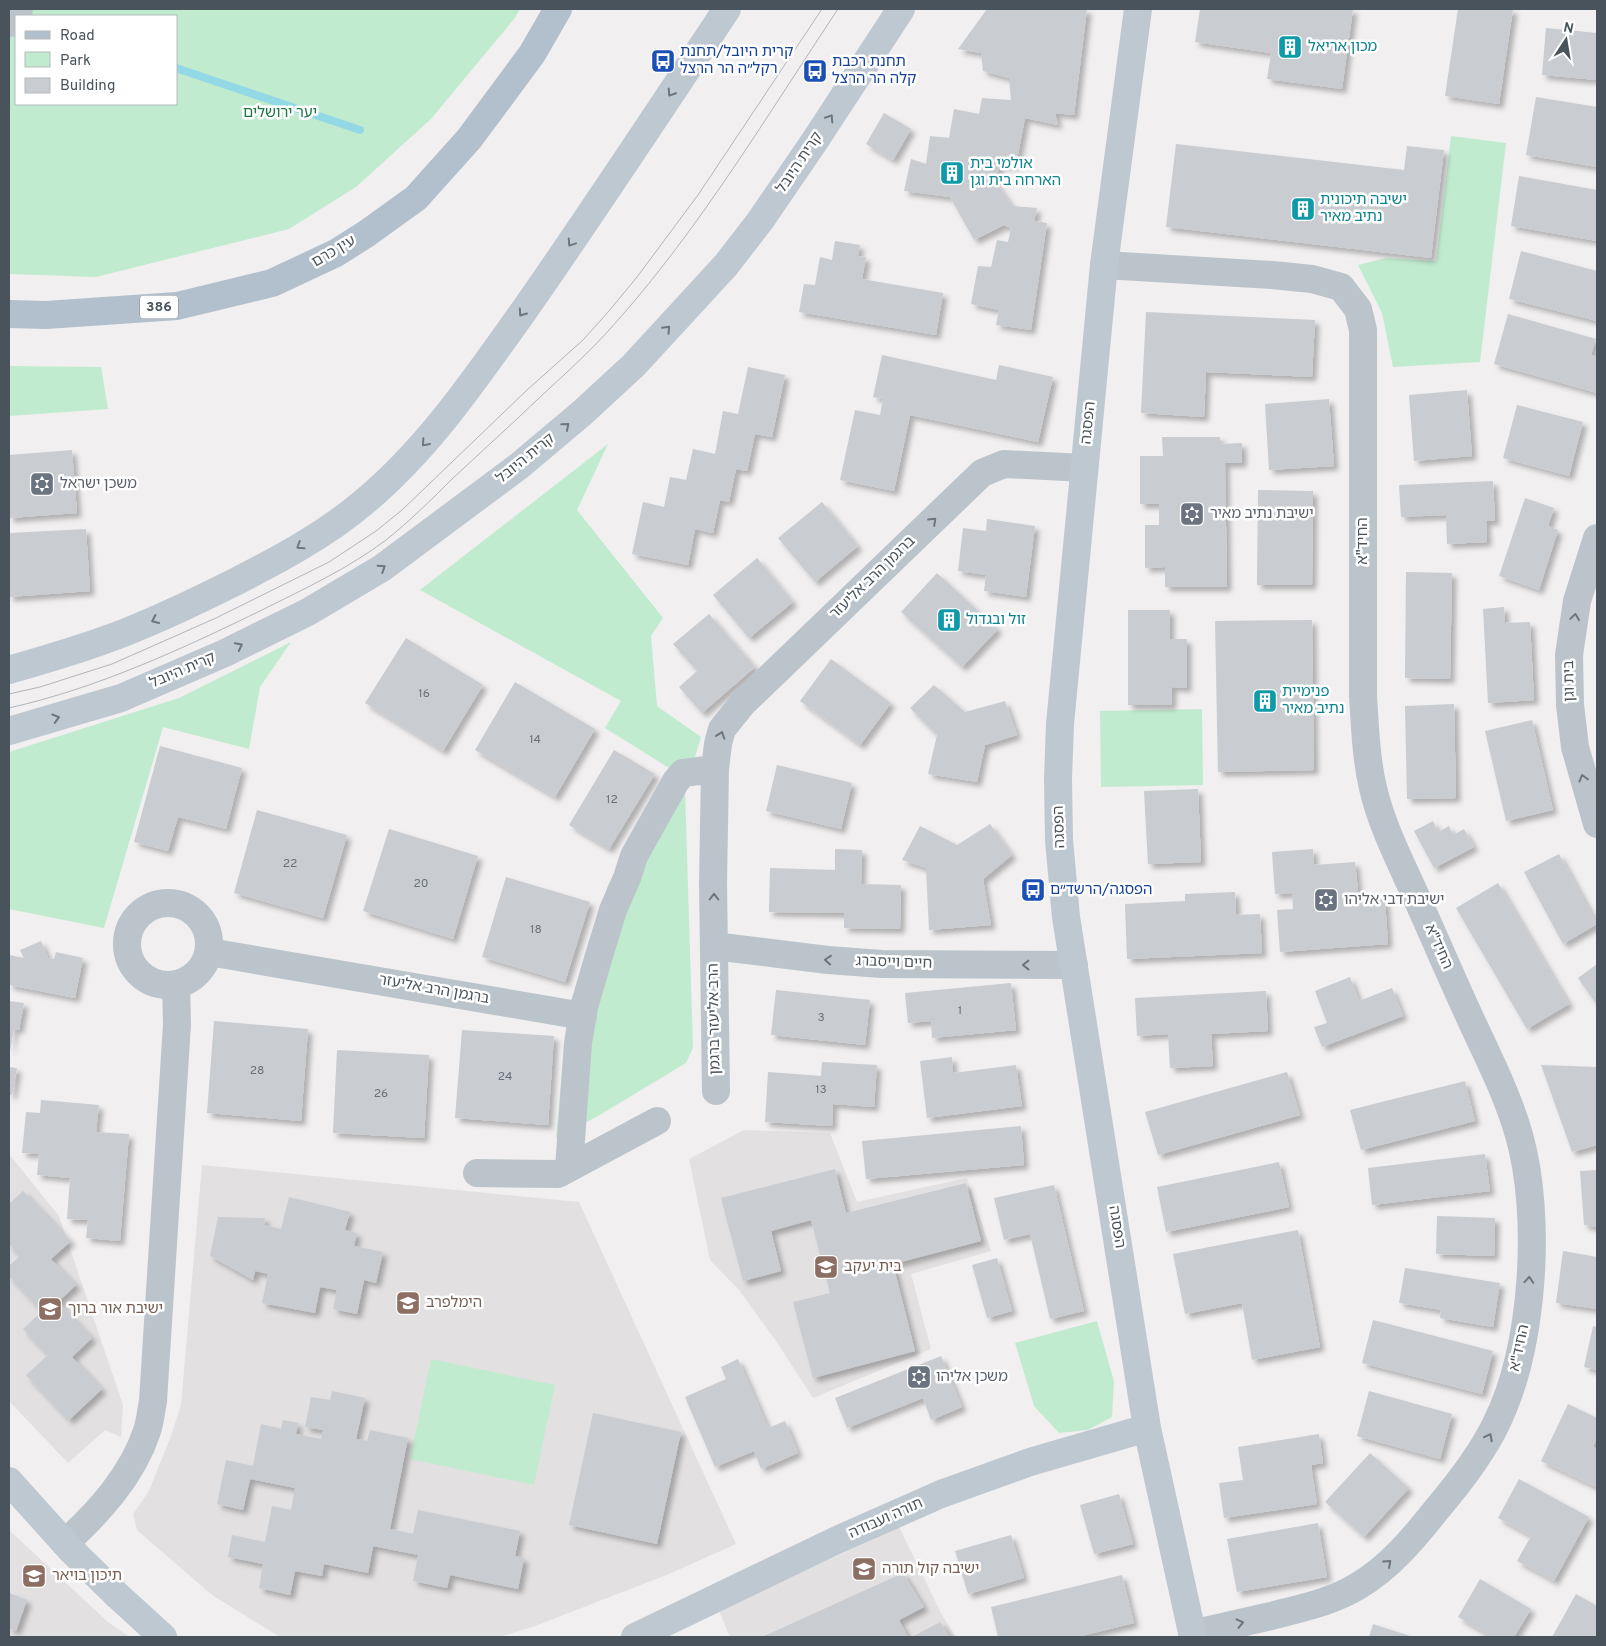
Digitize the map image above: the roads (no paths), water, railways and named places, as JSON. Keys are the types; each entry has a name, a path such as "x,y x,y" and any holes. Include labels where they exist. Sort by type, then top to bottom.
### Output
{"main road":[{"name":"עין כרם","path":"9,314 46,314 177,306 272,283 336,253 416,198 469,139 532,54 558,9"}],"street":[{"path":"9,23 19,9"},
{"path":"9,670 54,657 141,626 281,558 339,522 397,472 425,443 499,345 592,212 727,9"},
{"name":"קרית היובל","path":"9,731 121,698 225,653 308,612 382,568 519,466 582,413 634,365 726,265 760,221 901,9"},
{"name":"הפסגה","path":"1138,9 1104,265 1084,468 1060,724 1058,779 1059,840 1066,917 1147,1428 1193,1636"},
{"name":"החיד\"א","path":"1104,265 1312,279 1341,288 1358,309 1363,330 1363,696 1367,752 1373,790 1390,838 1500,1084 1519,1135 1528,1184 1532,1228 1527,1314 1509,1393 1497,1423 1483,1448 1417,1534 1387,1564 1360,1585 1338,1597 1304,1608 1193,1636"},
{"name":"ברגמן הרב אליעזר","path":"714,946 716,769 718,744 722,729 743,703 982,473 1004,464 1084,468"},
{"name":"בית וגן","path":"1597,538 1577,602 1569,655 1570,705 1575,747 1597,824"},
{"path":"569,1168 578,1043 583,1016 610,918 634,856 676,781 683,773 716,769"},
{"path":"170,902 184,905 196,913 205,924 210,938 209,952 204,965 196,976 183,983 176,984 169,986 156,984 144,978 134,969 128,957 126,944 128,930 144,909 157,904 170,902"},
{"name":"חיים וייסברג","path":"714,946 819,959 882,964 1074,965"},
{"name":"הרב אליעזר ברגמן","path":"714,946 716,1091"},
{"name":"ברגמן הרב אליעזר","path":"209,952 583,1016"},
{"path":"65,1543 92,1518 130,1469 147,1431 153,1401 177,1024 176,984"},
{"path":"477,1173 558,1174 657,1121"},
{"name":"תורה ועבודה","path":"635,1637 838,1540 941,1494 1030,1462 1147,1428"},
{"path":"9,1481 65,1543 118,1596 163,1637"}],"waterway":[{"path":"178,69 360,130"}],"tram line":[{"path":"9,694 40,687 112,664 216,618 329,562 376,531 402,510 527,390 583,340 609,311 637,277 698,195 822,9"},
{"path":"9,708 75,690 139,666 202,639 327,577 357,560 395,533 594,346 649,284 706,208 838,9"}],"place":[{"name":"מכון אריאל","path":"1290,47"},
{"name":"קרית היובל/תחנת רקל״ה הר הרצל","path":"663,61"},
{"name":"תחנת רכבת קלה הר הרצל","path":"815,71"},
{"name":"אולמי בית הארחה בית וגן","path":"952,173"},
{"name":"ישיבה תיכונית נתיב מאיר","path":"1303,209"},
{"name":"משכן ישראל","path":"42,484"},
{"name":"ישיבת נתיב מאיר","path":"1192,514"},
{"name":"זול ובגדול","path":"949,620"},
{"name":"פנימיית נתיב מאיר","path":"1265,701"},
{"name":"הפסגה/הרשד״ם","path":"1033,890"},
{"name":"ישיבת דבי אליהו","path":"1326,900"},
{"name":"בית יעקב","path":"826,1267"},
{"name":"הימלפרב","path":"408,1303"},
{"name":"ישיבת אור ברוך","path":"50,1309"},
{"name":"משכן אליהו","path":"919,1377"},
{"name":"ישיבה קול תורה","path":"864,1569"},
{"name":"תיכון בויאר","path":"34,1576"}],"park label":[{"name":"יער ירושלים","path":"280,113"}]}
